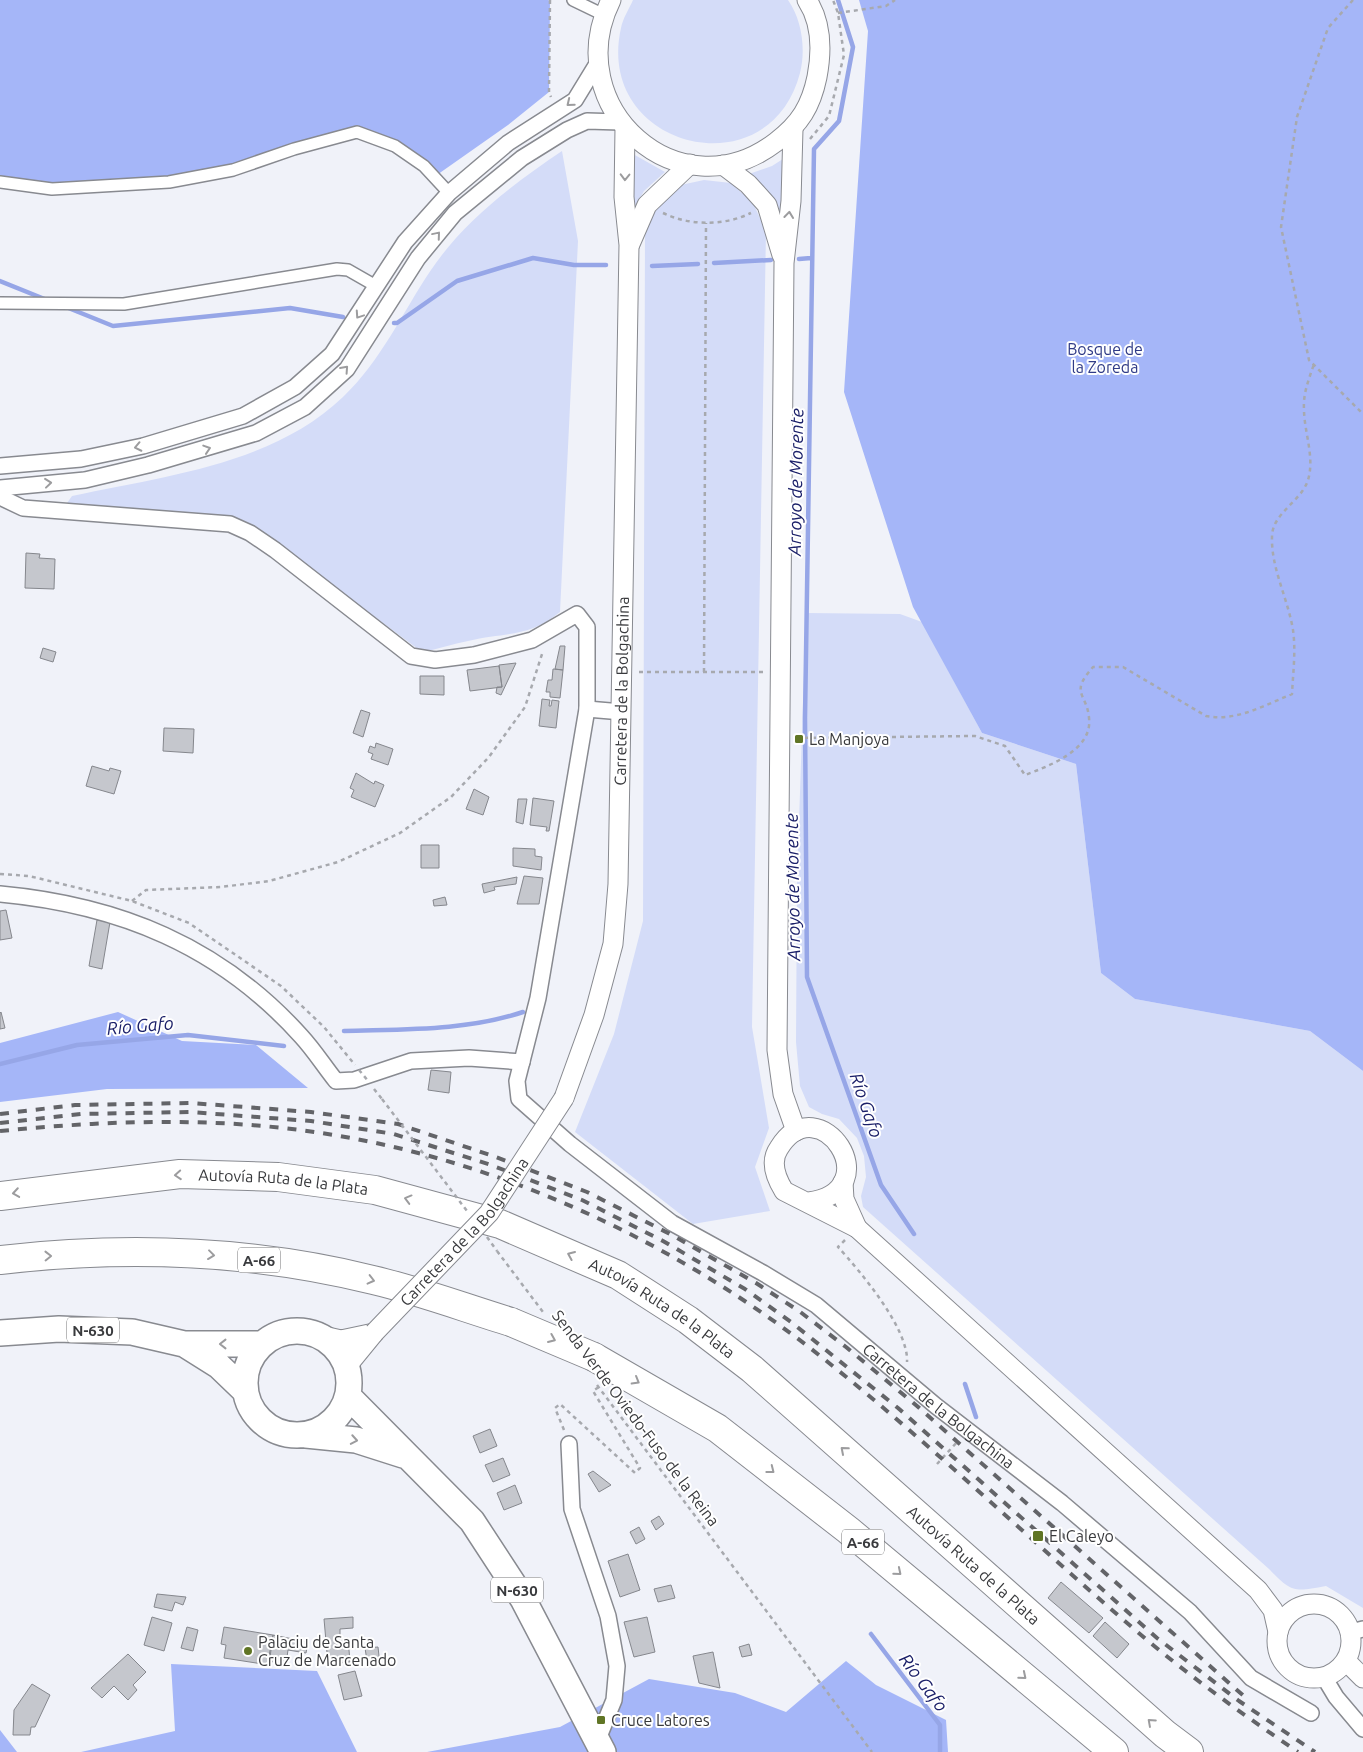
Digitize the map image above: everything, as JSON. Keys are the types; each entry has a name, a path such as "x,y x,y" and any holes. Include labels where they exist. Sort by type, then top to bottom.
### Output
{"highway":[{"name":"Autovía Ruta de la Plata","path":"0,1196 180,1174 278,1176 375,1190 500,1224 618,1276 688,1320 752,1369 1165,1734 1189,1752"},
{"name":"A-66","path":"0,1260 37,1256 189,1252 282,1263 374,1280 511,1322 593,1368 717,1428 848,1530 1114,1752"},
{"name":"N-630","path":"0,1333 59,1329 132,1332 184,1344 262,1344"},
{"name":"N-630","path":"347,1366 337,1349 319,1336 301,1331 288,1331 274,1336 262,1344 252,1356 246,1375 246,1391 251,1407 260,1420 272,1429 286,1434 356,1440 410,1458"},
{"name":"N-630","path":"184,1344 219,1366 246,1391"},
{"path":"306,1435 323,1429 342,1411 348,1396 350,1382 347,1366"},
{"name":"N-630","path":"348,1396 432,1478 477,1529 523,1599 598,1749"}],"street":[{"path":"0,466 90,457 143,446 244,416 295,388 332,354 363,310 376,286 405,242 448,193 508,143 575,100 597,64 607,8 573,0"},
{"path":"597,64 607,99 623,125 646,147 665,157 690,164 723,165 760,154 793,130 812,100 822,52 813,10 807,0"},
{"path":"0,488 84,480 148,465 256,433 305,407 347,368 418,258 455,214 468,202 522,158 567,130 587,121 623,125"},
{"name":"Carretera de la Bolgachina","path":"347,1366 374,1333 489,1213 564,1098 594,1016 613,944 618,884 622,712 629,245 624,197 623,125"},
{"path":"793,130 791,202 784,263 778,1050 783,1094 796,1131"},
{"path":"0,182 52,189 169,182 233,170 294,149 356,132 395,146 424,166 448,193"},
{"name":"Carretera de la Bolgachina","path":"629,245 647,205 690,164"},
{"path":"723,165 748,184 767,205 784,263"},
{"path":"0,303 124,304 337,269 348,270 376,286"},
{"path":"0,497 23,508 230,524 250,532 275,550 411,656 435,660 474,655 532,640 551,629"},
{"name":"Carretera de la Bolgachina","path":"551,629 577,614 587,627 587,710 538,998 517,1081 519,1099 570,1144 672,1223 763,1272 816,1305 906,1382 1062,1503 1190,1612 1251,1678 1311,1713"},
{"path":"587,710 622,712"},
{"path":"0,894 45,898 102,911 142,924 202,954 254,991 301,1036 336,1081 354,1080 410,1061 468,1058 522,1062"},
{"path":"856,1228 844,1199 843,1182 846,1170 844,1151 836,1139 823,1130 809,1128 796,1131 784,1139 776,1152 774,1166 777,1180 784,1191 796,1199 808,1202 856,1228 1258,1590 1273,1610 1278,1632 1279,1654 1288,1668 1298,1676 1311,1679 1324,1677 1338,1671 1346,1661 1357,1630 1333,1608 1319,1604 1301,1606 1282,1602 1258,1590"},
{"path":"808,1202 823,1200 835,1193 843,1182"},
{"path":"319,1336 341,1340 374,1333"},
{"path":"569,1444 572,1466 572,1509 608,1616 617,1666 614,1700 598,1749"},
{"path":"1278,1632 1286,1616 1301,1606"},
{"path":"1346,1661 1363,1678"},
{"path":"1324,1677 1336,1697 1363,1729"}],"path":[{"path":"550,0 549,92 558,112"},
{"path":"838,13 886,6 895,0"},
{"path":"1353,0 1328,28 1297,117 1281,227 1309,360 1363,414"},
{"path":"647,205 676,219 706,223 737,219 767,205"},
{"path":"704,672 706,223"},
{"path":"794,738 974,736 1005,746 1025,775 1054,764 1084,741 1089,733 1090,718 1081,696 1080,687 1093,667 1123,667 1206,716 1220,719 1243,714 1292,694 1293,629 1273,549 1272,535 1282,512 1301,493 1308,481 1311,464 1304,394 1314,364"},
{"path":"132,901 146,890 221,887 269,881 338,862 400,833 451,796 489,757 525,707 551,629"},
{"path":"622,672 780,672"},
{"path":"360,1070 369,1082"},
{"path":"382,1099 468,1213"},
{"path":"856,1228 838,1247 860,1271 886,1306 908,1354 906,1382"},
{"name":"Senda Verde Oviedo-Fuso de la Reina","path":"486,1236 545,1315"},
{"name":"Senda Verde Oviedo-Fuso de la Reina","path":"593,1368 599,1386 872,1752"},
{"path":"569,1444 555,1408 560,1404 635,1474 640,1468 593,1391 599,1386"},
{"path":"937,1464 966,1430"}],"shaded area":[{"path":"633,0 788,0 800,26 803,54 800,73 782,110 755,133 723,143 689,140 658,126 633,102 620,69 621,28"},
{"path":"562,151 578,241 560,612 527,630 422,652 247,522 235,518 70,507 67,503 72,496 179,474 250,453 284,438 315,420 343,397 369,368 420,286 458,235 490,204"},
{"path":"633,154 665,172 644,191 631,213"},
{"path":"786,157 782,213 749,174 772,166"},
{"path":"704,180 731,183 753,203 766,231 752,1027 769,1128 755,1167 770,1211 693,1224 575,1132 614,1034 643,921 645,232 656,208 676,186"},
{"path":"806,613 900,614 922,622 982,733 1076,764 1101,973 1135,999 1310,1031 1363,1071 1363,1608 1326,1586 1300,1590 1283,1583 863,1207 861,1196 866,1177 864,1156 857,1138 839,1119 822,1114 809,1107 800,1086 796,1042 797,882"}],"green space":[{"path":"0,0 548,0 550,1 549,92 508,125 434,177 424,166 356,132 233,170 52,189 0,182"},
{"name":"Bosque de la Zoreda","path":"859,0 1363,0 1363,1071 1310,1031 1135,999 1101,973 1076,764 982,733 913,607 844,392 868,31"},
{"path":"118,1012 182,1041 256,1045 308,1088 107,1089 0,1102 0,1043"},
{"path":"846,1661 876,1685 946,1720 948,1752 427,1752 560,1727 649,1679 735,1693 786,1712"},
{"path":"171,1664 317,1671 357,1752 81,1752 175,1731"},
{"path":"0,1730 17,1752 0,1752"}],"building":[{"path":"26,553 40,554 39,558 55,559 54,589 25,588"},
{"path":"560,646 565,646 563,670 555,669"},
{"path":"43,648 56,652 53,662 40,658"},
{"path":"516,663 501,695 496,693 497,687 502,687 499,665"},
{"path":"499,666 502,687 470,691 467,670"},
{"path":"553,669 563,670 560,698 550,697 550,692 546,692 548,680 552,680"},
{"path":"420,676 444,676 444,695 420,694"},
{"path":"542,699 550,700 549,706 551,706 552,700 559,701 556,728 539,726"},
{"path":"361,710 370,713 363,737 353,733"},
{"path":"164,728 194,729 193,753 163,751"},
{"path":"376,743 393,749 388,765 371,759 373,754 368,752 370,746 375,748"},
{"path":"92,766 109,771 110,768 121,771 114,794 86,786"},
{"path":"356,773 374,784 375,781 384,785 375,807 351,797 354,790 350,788"},
{"path":"474,789 489,797 483,815 466,809"},
{"path":"533,798 554,801 549,831 546,831 547,827 530,825"},
{"path":"518,799 527,799 523,824 516,822"},
{"path":"421,845 439,845 439,868 421,868"},
{"path":"513,848 535,849 535,856 542,857 541,870 513,866"},
{"path":"524,876 543,878 539,904 517,904"},
{"path":"517,877 516,884 494,887 495,890 484,893 482,884"},
{"path":"445,897 447,905 434,906 433,900"},
{"path":"6,910 12,938 0,940 0,911"},
{"path":"97,920 110,922 102,969 89,966"},
{"path":"0,1013 5,1028 0,1029"},
{"path":"431,1070 451,1072 449,1093 428,1090"},
{"path":"490,1429 497,1446 480,1453 473,1436"},
{"path":"503,1458 510,1475 493,1482 485,1465"},
{"path":"593,1471 611,1485 599,1492 588,1474"},
{"path":"515,1485 522,1503 504,1510 497,1493"},
{"path":"659,1516 664,1524 656,1530 651,1521"},
{"path":"639,1527 645,1539 636,1544 630,1532"},
{"path":"628,1554 640,1590 620,1597 608,1561"},
{"path":"1061,1582 1103,1618 1089,1633 1048,1598"},
{"path":"671,1585 675,1598 658,1602 654,1589"},
{"path":"157,1594 186,1597 183,1605 175,1602 172,1611 154,1607"},
{"path":"152,1617 172,1623 164,1651 144,1645"},
{"path":"353,1617 353,1628 340,1629 340,1639 348,1638 350,1662 328,1664 324,1619"},
{"path":"647,1617 655,1652 634,1657 624,1622"},
{"path":"1105,1622 1129,1644 1117,1658 1093,1636"},
{"path":"187,1627 198,1630 193,1651 181,1648"},
{"name":"Palaciu de Santa Cruz de Marcenado","path":"224,1627 273,1635 269,1665 224,1658 226,1645 221,1644"},
{"path":"273,1635 308,1642 306,1653 288,1650 286,1664 268,1661"},
{"path":"749,1644 752,1655 742,1657 739,1647"},
{"path":"378,1647 380,1665 368,1667 365,1648"},
{"path":"713,1652 720,1688 699,1683 693,1656"},
{"path":"128,1654 146,1672 133,1685 137,1690 128,1700 114,1686 102,1698 91,1688"},
{"path":"355,1671 362,1696 344,1700 338,1675"},
{"path":"32,1684 50,1695 35,1727 31,1727 30,1735 13,1735 14,1710"}],"waterway":[{"name":"Arroyo de Morente","path":"838,0 853,47 839,121 814,149 805,718 807,977 881,1185 914,1234"},
{"path":"394,323 397,323 457,281 533,258 574,265 606,265"},
{"path":"799,259 811,258"},
{"path":"714,263 771,260"},
{"path":"652,266 698,264"},
{"path":"0,281 47,300"},
{"path":"66,307 113,326 290,308 343,317"},
{"name":"Río Gafo","path":"344,1031 457,1026 479,1023 523,1012"},
{"name":"Río Gafo","path":"0,1064 77,1045 188,1035 284,1046"},
{"path":"965,1384 976,1417"},
{"name":"Río Gafo","path":"871,1634 940,1725 940,1752"}],"railway":[{"path":"0,1114 75,1105 191,1103 311,1112 398,1124 496,1157 587,1192 670,1234 756,1283 799,1311 846,1347 917,1406 1246,1698"},
{"path":"0,1123 81,1114 190,1112 311,1121 394,1134 491,1165 582,1200 663,1241 745,1289 791,1322 898,1408 1157,1638 1239,1701 1315,1752"},
{"path":"0,1131 154,1122 231,1124 307,1131 377,1143 446,1161 514,1183 581,1210 646,1242 708,1278 768,1317 824,1359 907,1428 1153,1645 1224,1700 1298,1752"}],"place":[{"name":"La Manjoya","path":"799,739"},
{"name":"El Caleyo","path":"1038,1536"},
{"name":"Palaciu de Santa Cruz de Marcenado","path":"248,1651"},
{"name":"Cruce Latores","path":"601,1720"}]}
